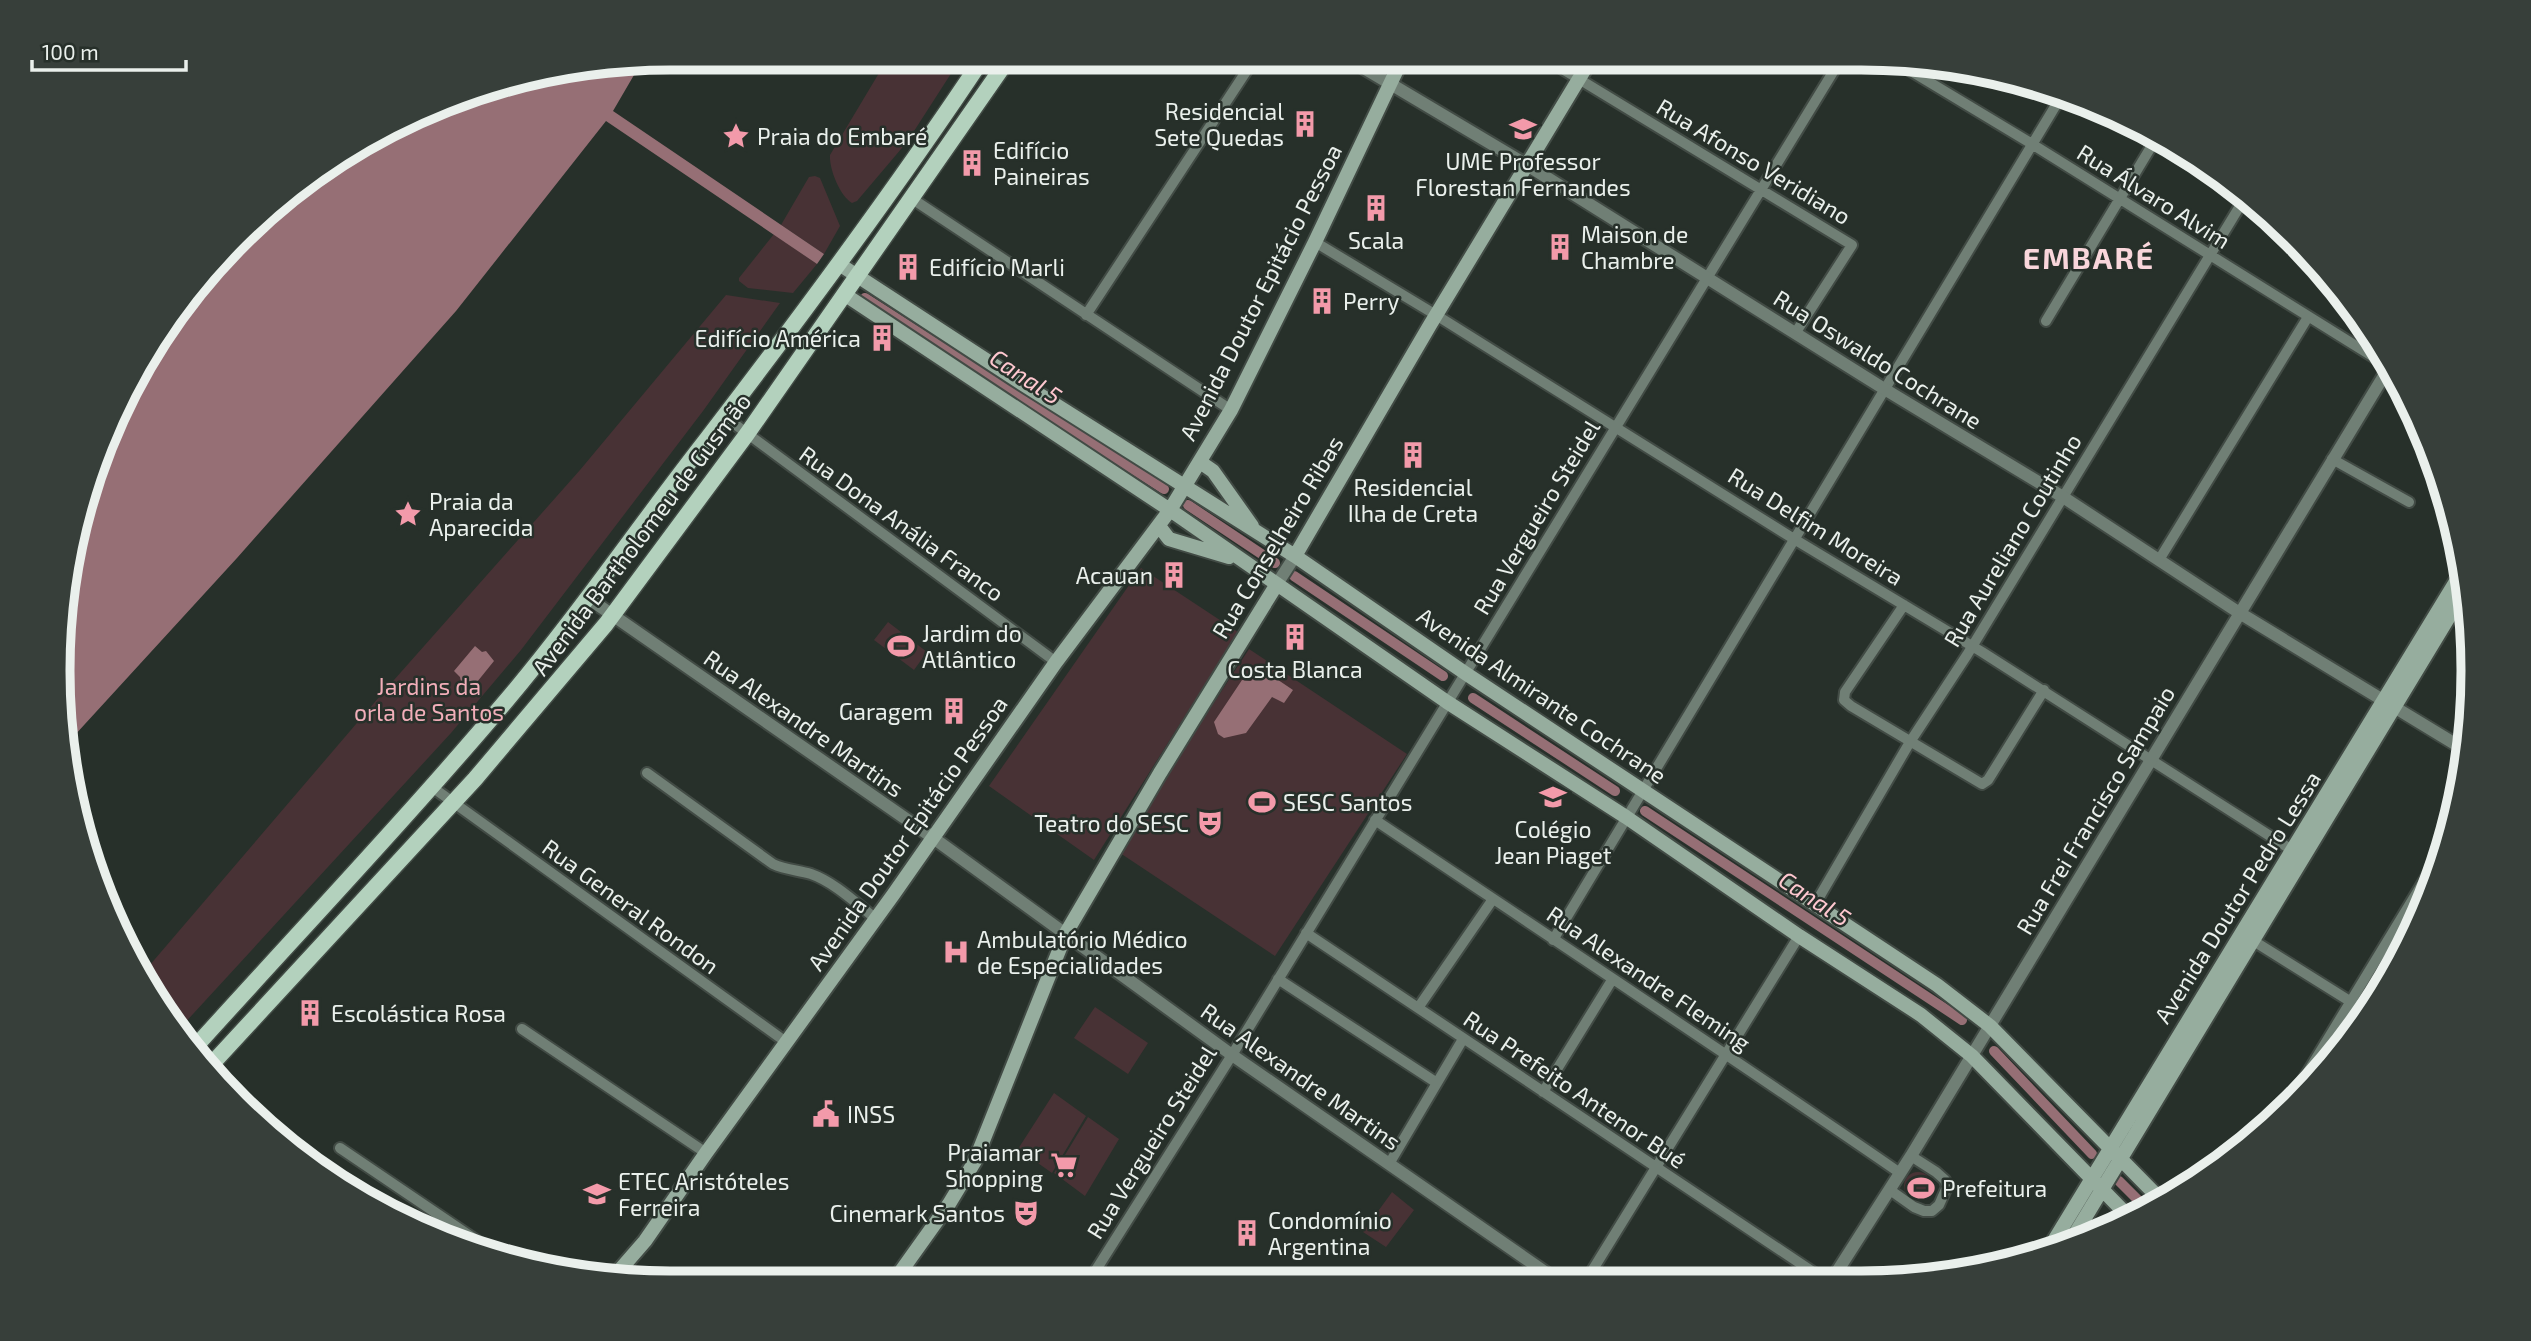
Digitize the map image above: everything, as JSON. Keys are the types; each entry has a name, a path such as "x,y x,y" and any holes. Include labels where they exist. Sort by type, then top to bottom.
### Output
{"main road":[{"name":"Avenida Bartholomeu de Gusmão","path":"199,1042 432,787 509,698 839,264 922,150 975,70"},
{"name":"Avenida Bartholomeu de Gusmão","path":"215,1061 453,804 539,706 612,615 747,434 1001,70"},
{"name":"Avenida Doutor Epitácio Pessoa","path":"621,1269 645,1241 1056,662 1159,526 1231,410 1315,242 1396,70"},
{"name":"Rua Conselheiro Ribas","path":"1293,557 1584,70"},
{"name":"Avenida Almirante Cochrane","path":"839,264 1177,498 1241,560 1278,582 1449,701 1627,815 1799,936 1973,1052 2122,1211"},
{"name":"Avenida Almirante Cochrane","path":"844,294 1177,498 1257,533 1464,675 1937,985 1989,1027 2155,1194"},
{"path":"1199,462 1213,471 1257,533"},
{"path":"1159,526 1169,539 1241,560"},
{"name":"Rua Conselheiro Ribas","path":"901,1271 949,1204 975,1161 1066,933 1160,773 1278,582"},
{"name":"Avenida Doutor Pedro Lessa","path":"2077,1230 2252,940 2389,705 2455,585"},
{"name":"Avenida Doutor Pedro Lessa","path":"2055,1239 2292,850 2457,602"}],"street":[{"path":"1086,315 1247,70"},
{"name":"Rua Oswaldo Cochrane","path":"1366,70 1527,165 1886,390 2063,497 2238,612 2456,745"},
{"name":"Rua Afonso Veridiano","path":"1564,70 1852,245 1796,332"},
{"name":"Rua Vergueiro Steidel","path":"1095,1271 1232,1055 1833,70"},
{"name":"Rua Álvaro Alvim","path":"1913,72 2371,354"},
{"path":"1553,940 2057,103"},
{"path":"2046,321 2152,145"},
{"path":"911,198 1231,410"},
{"name":"Rua Aureliano Coutinho","path":"1814,906 1910,742 1972,646 2240,206"},
{"name":"Rua Delfim Moreira","path":"1315,242 1616,426 1794,539 2044,690 2292,850"},
{"path":"2159,560 2308,317"},
{"name":"Rua Frei Francisco Sampaio","path":"1838,1271 1911,1156 2238,612 2384,376"},
{"name":"Rua Dona Anália Franco","path":"724,417 1056,662"},
{"path":"2332,459 2409,502"},
{"name":"Rua Conselheiro Ribas","path":"1278,582 1293,557"},
{"name":"Rua Alexandre Martins","path":"588,597 932,837 1232,1055 1543,1271"},
{"path":"1904,605 1845,692 1844,700 1910,742 1982,784 1988,780 2044,690"},
{"path":"648,773 773,864 811,874 827,882 875,918"},
{"name":"Rua General Rondon","path":"432,787 786,1042"},
{"name":"Rua Alexandre Fleming","path":"1375,820 1900,1173"},
{"path":"2311,1068 2420,888"},
{"path":"1418,1008 1493,899"},
{"name":"Rua Prefeito Antenor Bué","path":"1306,933 1811,1271"},
{"path":"1592,1271 1799,936"},
{"path":"2252,940 2358,1006"},
{"path":"1278,979 1437,1083"},
{"path":"1544,1092 1612,980"},
{"path":"522,1029 706,1153"},
{"path":"1389,1164 1463,1039"},
{"path":"340,1148 471,1237"},
{"path":"1890,1190 1924,1211 1932,1211 1944,1197 1947,1187 1945,1180 1911,1156"}],"green space":[{"path":"881,70 953,70 907,142 857,201 852,203 843,195 831,167 830,155"},
{"path":"809,177 820,178 840,226 824,254 781,225"},
{"path":"774,234 817,264 793,293 748,288 739,281"},
{"name":"Jardins da orla de Santos","path":"726,295 780,303 703,411 521,650 451,733 185,1023 148,967 386,689 580,470"},
{"path":"1141,568 1238,632 1094,860 989,786"},
{"name":"Jardim do Atlântico","path":"888,622 927,652 914,670 874,640"},
{"name":"SESC Santos","path":"1249,649 1407,754 1275,956 1117,851"},
{"path":"1095,1007 1148,1043 1128,1074 1074,1038"},
{"path":"1054,1093 1086,1116 1052,1173 1018,1149"},
{"path":"1088,1117 1119,1139 1085,1196 1054,1173"},
{"path":"1918,1172 1928,1176 1932,1186 1928,1196 1918,1200 1908,1196 1904,1186 1908,1176"},
{"path":"1392,1192 1414,1210 1386,1247 1363,1232"}],"shaded area":[{"path":"636,71 613,111 824,254 817,264 606,121 456,311 237,558 74,736 70,670 75,592 90,515 102,477 132,405 171,337 194,305 246,246 305,194 370,150 441,116 515,90 592,75"},
{"path":"475,646 482,652 486,651 494,661 473,687 461,682 454,671"},
{"path":"1262,669 1293,690 1284,703 1272,697 1246,733 1224,738 1218,734 1214,722 1242,680 1251,681"}],"waterway":[{"name":"Canal 5","path":"865,298 1164,489"},
{"name":"Canal 5","path":"1188,505 1275,563"},
{"name":"Canal 5","path":"1294,576 1443,676"},
{"name":"Canal 5","path":"1473,698 1615,791"},
{"name":"Canal 5","path":"1645,811 1962,1020"},
{"name":"Canal 5","path":"1994,1051 2092,1154"},
{"name":"Canal 5","path":"2119,1181 2140,1202"}],"place":[{"name":"Residencial Sete Quedas","path":"1305,124"},
{"name":"UME Professor Florestan Fernandes","path":"1523,129"},
{"name":"Praia do Embaré","path":"736,136"},
{"name":"Edifício Paineiras","path":"972,163"},
{"name":"Scala","path":"1376,208"},
{"name":"Maison de Chambre","path":"1560,247"},
{"name":"Edifício Marli","path":"908,267"},
{"name":"Perry","path":"1322,301"},
{"name":"Edifício América","path":"882,338"},
{"name":"Residencial Ilha de Creta","path":"1413,455"},
{"name":"Praia da Aparecida","path":"408,514"},
{"name":"Acauan","path":"1174,575"},
{"name":"Costa Blanca","path":"1295,637"},
{"name":"Jardim do Atlântico","path":"901,646"},
{"name":"Garagem","path":"954,711"},
{"name":"Colégio Jean Piaget","path":"1553,797"},
{"name":"SESC Santos","path":"1262,802"},
{"name":"Teatro do SESC","path":"1210,823"},
{"name":"Ambulatório Médico de Especialidades","path":"956,952"},
{"name":"Escolástica Rosa","path":"310,1013"},
{"name":"INSS","path":"826,1114"},
{"name":"Praiamar Shopping","path":"1064,1165"},
{"name":"Prefeitura","path":"1921,1188"},
{"name":"ETEC Aristóteles Ferreira","path":"597,1194"},
{"name":"Cinemark Santos","path":"1026,1213"},
{"name":"Condomínio Argentina","path":"1247,1233"}],"district":[{"name":"EMBARÉ","path":"2089,257"}]}
